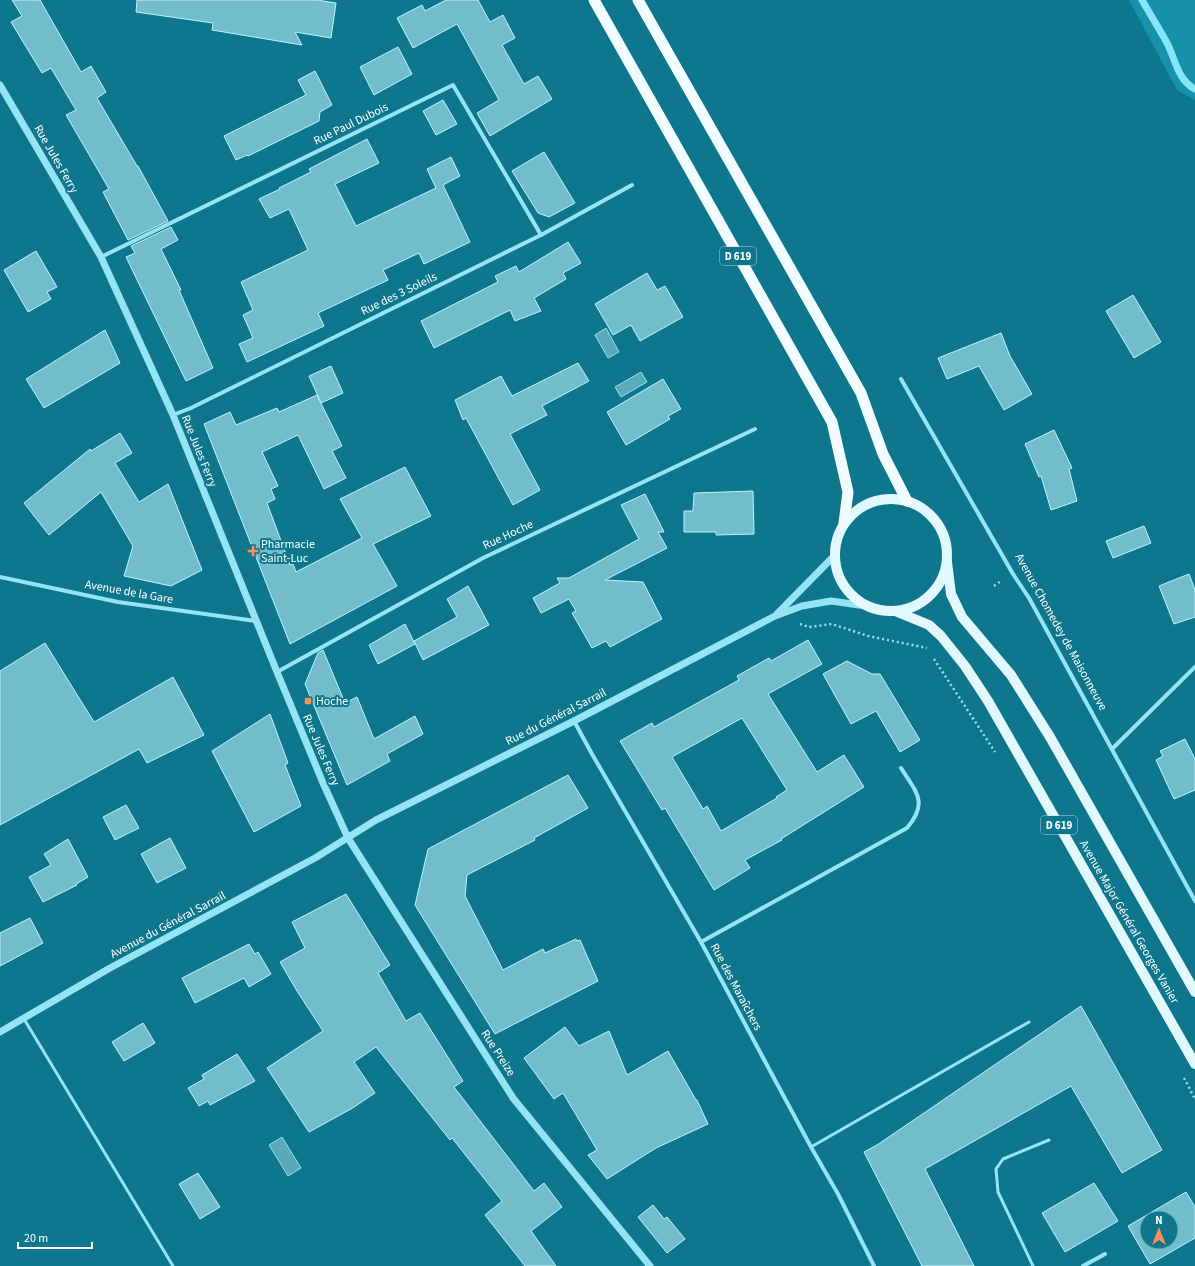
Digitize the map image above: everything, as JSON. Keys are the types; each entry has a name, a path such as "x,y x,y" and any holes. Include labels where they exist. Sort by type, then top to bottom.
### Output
{"highway":[{"name":"D 619","path":"594,0 832,422 848,492 844,523"},
{"path":"638,0 861,393 883,454 907,501"}],"main road":[{"path":"890,499 907,501 925,510 938,524 946,543 947,562 941,581 933,593 922,602 910,608 895,611 880,610 866,606 854,598 844,586 837,573 834,556 837,538 844,523 857,510 872,502 890,499"},
{"name":"D 619","path":"947,562 951,594 962,617 1011,675 1042,725 1195,992"},
{"name":"Avenue Major Général Georges Vanier","path":"895,611 929,625 941,636 965,666 984,695 1195,1064"}],"street":[{"name":"Rue Paul Dubois","path":"101,257 453,85 541,235"},
{"name":"Rue Jules Ferry","path":"0,86 101,257 173,415 256,622 323,783 348,838"},
{"name":"Rue des 3 Soleils","path":"173,415 541,235 632,185"},
{"name":"Avenue Chomedey de Maisonneuve","path":"901,379 1013,574 1029,598 1195,901"},
{"name":"Rue Hoche","path":"277,672 483,558 755,429"},
{"name":"Rue du Général Sarrail","path":"775,616 834,556"},
{"name":"Avenue de la Gare","path":"0,577 118,602 256,622"},
{"name":"Rue du Général Sarrail","path":"348,838 376,820 574,721 775,616 802,606 831,601 866,606"},
{"path":"1112,749 1195,667"},
{"name":"Rue des Maraîchers","path":"574,721 701,942 811,1147 838,1194 874,1266"},
{"path":"701,942 907,828 915,819 919,796 901,768"},
{"name":"Avenue du Général Sarrail","path":"0,1032 110,968 311,861 348,838"},
{"name":"Rue Preize","path":"348,838 513,1098 650,1266"},
{"path":"1083,1266 1105,1254"}],"lane":[{"path":"24,1019 172,1266"},
{"path":"811,1147 1029,1022"},
{"path":"1033,1266 998,1192 996,1169 1003,1159 1049,1140"}],"path":[{"path":"994,586 1001,581"},
{"path":"775,616 809,627 832,624 868,636 927,648"},
{"path":"932,655 996,754"},
{"path":"1181,1072 1195,1099"}],"shaded area":[{"path":"1129,0 1195,0 1195,100 1177,90"},
{"path":"606,328 619,352 608,358 595,335"},
{"path":"641,372 647,382 621,397 615,387"},
{"path":"282,1137 301,1168 288,1176 269,1145"}],"building":[{"path":"12,0 40,0 81,72 91,66 106,92 97,98 138,166 168,221 128,240 103,192 109,189 66,115 76,110 51,68 42,73 11,22 22,16"},
{"path":"137,0 317,0 336,3 331,38 295,32 302,45 212,30 213,23 136,12"},
{"path":"446,0 478,0 490,22 503,15 515,38 502,45 524,84 538,76 552,99 490,136 477,113 499,100 457,24 413,48 397,18 422,5 425,11"},
{"path":"398,47 412,74 374,95 360,67"},
{"path":"315,71 332,105 320,112 319,121 248,156 247,155 236,160 224,136 306,95 298,80"},
{"path":"443,100 457,124 436,135 423,111"},
{"path":"367,139 379,163 335,184 356,226 436,188 427,169 451,157 460,176 443,185 470,242 424,264 419,253 383,270 388,280 318,313 324,326 247,362 239,344 253,338 243,315 253,310 241,282 308,250 289,209 270,218 259,199 311,172 309,169"},
{"path":"544,152 575,203 549,217 538,213 512,171"},
{"path":"171,227 178,240 161,249 181,290 179,290 213,368 186,381 126,257 135,253 131,246"},
{"path":"568,242 581,263 563,273 566,279 534,298 541,311 515,321 510,310 434,348 421,321 498,282 495,276 516,266 519,272"},
{"path":"36,251 57,287 47,292 51,299 28,312 4,270"},
{"path":"647,273 657,290 665,286 683,317 640,341 631,325 613,335 595,304"},
{"path":"1133,295 1161,342 1134,358 1106,311"},
{"path":"105,330 120,363 44,408 26,379"},
{"path":"1001,333 1010,356 1032,394 1004,410 979,366 947,379 938,358"},
{"path":"578,363 589,381 542,406 547,415 510,434 540,490 513,505 466,418 463,420 455,400 501,376 512,396"},
{"path":"331,366 343,393 321,403 309,376"},
{"path":"663,379 681,409 668,416 670,419 626,445 607,412"},
{"path":"317,395 342,446 332,451 346,478 324,489 298,435 262,452 278,486 271,489 275,499 267,503 290,565 293,564 296,572 362,538 340,499 405,467 431,516 373,544 397,586 290,644 204,424 230,412 236,425 277,408 279,412"},
{"path":"1054,430 1072,468 1069,469 1077,501 1051,510 1041,476 1039,477 1025,444"},
{"path":"120,433 132,453 115,463 139,502 168,484 202,570 171,586 124,576 133,546 101,492 49,535 24,503 90,449 91,451"},
{"path":"753,491 754,534 716,535 716,532 684,532 684,511 693,511 694,493"},
{"path":"645,494 664,532 658,532 667,548 605,580 643,582 662,619 610,647 606,641 592,648 572,613 576,611 569,599 541,613 533,598 560,583 557,578 569,578 639,539 621,505"},
{"path":"1144,526 1151,543 1113,558 1106,541"},
{"path":"1189,574 1195,590 1195,617 1174,624 1159,586"},
{"path":"468,586 489,625 423,660 414,641 457,617 447,599"},
{"path":"405,624 415,644 378,664 369,645"},
{"path":"808,640 822,664 768,694 817,772 844,755 864,787 781,839 782,840 745,860 750,868 714,890 665,808 662,810 620,741 652,723 654,727 739,680 737,676 769,658 771,661","holes":["742,718 787,790 776,797 777,798 721,831 707,806 703,809 672,757"]},
{"path":"45,643 94,722 173,677 204,735 147,763 139,749 0,825 0,671"},
{"path":"323,650 345,703 357,697 374,739 415,716 423,734 387,754 390,761 347,785 305,684 318,653"},
{"path":"847,661 872,674 880,674 920,740 900,752 876,711 851,724 823,674"},
{"path":"270,714 288,763 285,765 301,806 254,832 212,751"},
{"path":"1185,739 1195,759 1195,790 1174,799 1156,760 1163,756 1160,751"},
{"path":"568,775 588,808 534,838 535,840 467,875 465,896 503,970 543,949 545,953 576,939 577,941 580,940 598,981 495,1034 415,905 428,849"},
{"path":"126,805 139,828 115,840 103,817"},
{"path":"170,838 186,868 157,883 141,854"},
{"path":"68,839 88,877 76,884 77,885 43,902 29,877 51,865 44,854"},
{"path":"346,894 390,965 378,973 406,1021 420,1013 463,1081 454,1087 534,1191 544,1183 562,1207 531,1231 556,1266 525,1266 485,1215 502,1201 452,1138 450,1140 376,1047 354,1062 375,1093 351,1109 309,1132 267,1068 323,1031 280,962 305,948 292,922"},
{"path":"30,918 43,943 0,966 0,933"},
{"path":"249,944 255,954 258,952 271,974 249,987 244,978 195,1003 182,978"},
{"path":"1081,1006 1162,1150 1122,1173 1071,1086 925,1169 974,1266 922,1266 864,1152 877,1145"},
{"path":"143,1023 155,1043 124,1061 112,1042"},
{"path":"565,1027 579,1046 609,1031 627,1075 668,1051 697,1100 708,1124 656,1148 607,1179 588,1155 597,1150 563,1093 554,1099 524,1058"},
{"path":"237,1054 255,1081 210,1105 208,1101 199,1106 188,1088 204,1079 202,1075"},
{"path":"198,1173 220,1207 200,1219 179,1184"},
{"path":"1094,1183 1118,1221 1065,1252 1042,1213"},
{"path":"1186,1192 1195,1207 1195,1238 1179,1247 1179,1210 1155,1210"},
{"path":"653,1205 664,1219 667,1217 685,1239 667,1253 638,1217"},
{"path":"1139,1220 1139,1245 1128,1226"},
{"path":"1142,1250 1174,1250 1150,1264"}],"waterway":[{"path":"1142,0 1166,41 1180,74 1184,80 1195,89"}],"place":[{"name":"Pharmacie Saint-Luc","path":"253,551"},
{"name":"Hoche","path":"308,701"}]}
